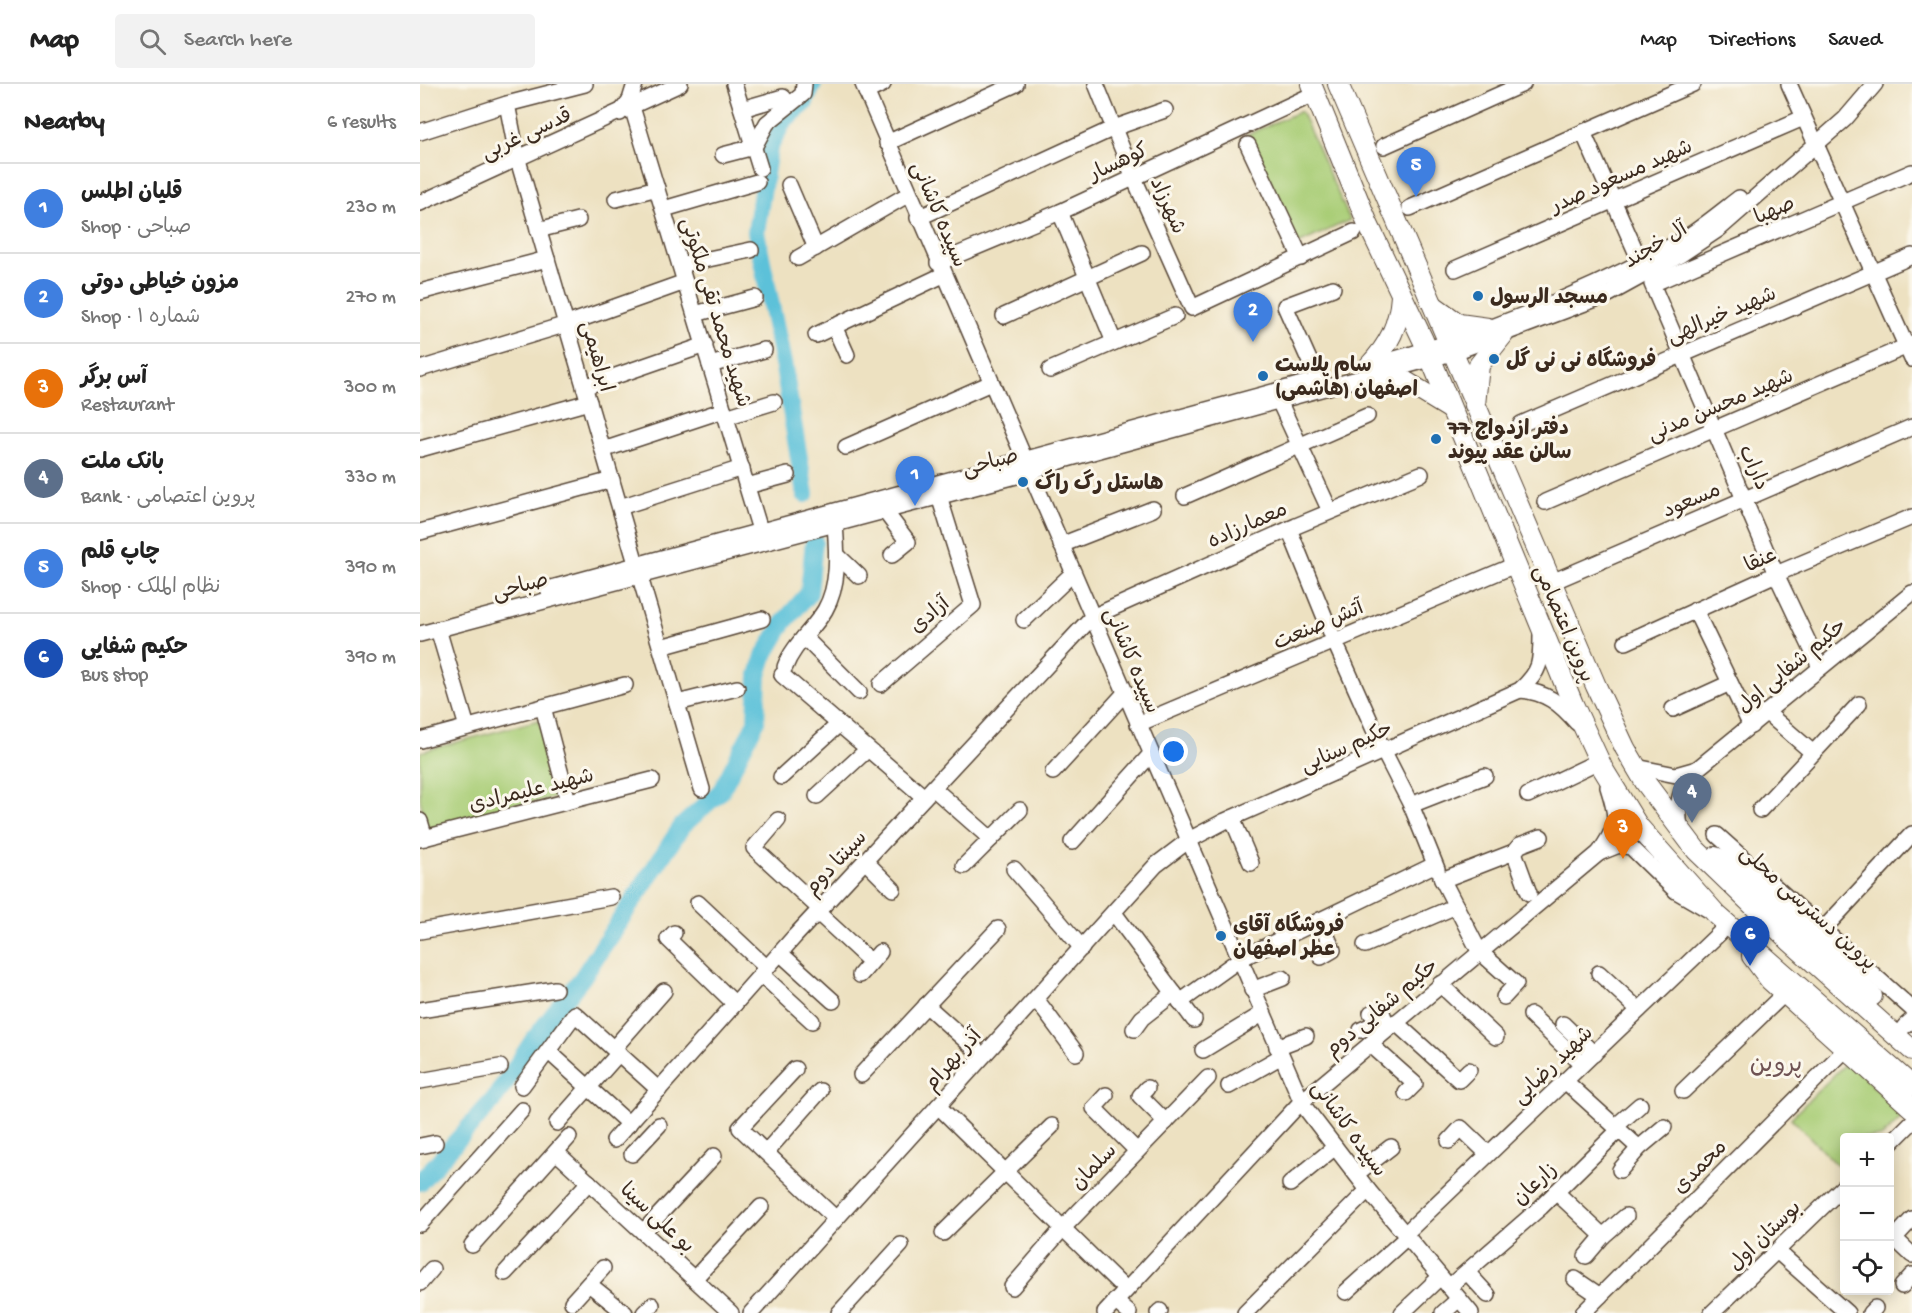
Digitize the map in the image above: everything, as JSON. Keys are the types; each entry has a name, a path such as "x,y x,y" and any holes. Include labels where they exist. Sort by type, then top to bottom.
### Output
{"main road":[{"name":"پروین اعتصامی","path":"1338,84 1596,686 1636,767 1680,831 1696,850 1791,942 1912,1050"},
{"name":"پروین اعتصامی","path":"1312,89 1368,224 1428,354 1601,765 1638,826 1687,885 1723,920 1912,1086"},
{"path":"1401,293 1400,318 1371,371 1403,381 1449,408"},
{"path":"1432,304 1459,324 1495,332 1479,365 1475,405"},
{"name":"پروین دسترسی محلی","path":"1696,850 1728,862 1817,936 1910,1021"},
{"path":"1723,920 1770,980 1912,1108"}],"street":[{"path":"420,132 556,88 585,84"},
{"path":"626,110 635,84"},
{"name":"قدسی غربی","path":"420,203 681,84"},
{"path":"664,209 759,175 754,147 734,84"},
{"path":"723,155 754,147 767,123 803,94 804,84"},
{"path":"864,88 883,84"},
{"path":"887,143 1016,84"},
{"name":"شهرزاد","path":"1096,84 1134,178 1192,308 1301,258"},
{"path":"1384,146 1523,84"},
{"path":"1410,208 1693,84"},
{"path":"1789,84 1841,203 1910,350"},
{"name":"آل خجند","path":"1495,332 1685,238 1845,118 1875,84"},
{"name":"سپیده کاشانی","path":"864,88 918,218 1027,465 1301,1102 1368,1190 1471,1313"},
{"name":"کوهسار","path":"816,335 940,269 1134,178 1312,89"},
{"path":"742,110 783,97 789,104"},
{"name":"ابراهیمی","path":"507,104 518,160 702,789"},
{"name":"شهید محمد تقی ملکوتی","path":"626,110 664,209 760,530"},
{"path":"918,218 1114,128 1165,110"},
{"name":"شهید مسعود صدر","path":"1455,269 1803,118"},
{"path":"1583,132 1640,261"},
{"name":"آل خجند","path":"1428,354 1609,294 1680,255 1719,229 1813,141"},
{"path":"1248,145 1301,258 1354,232"},
{"name":"صهبا","path":"1652,284 1912,172"},
{"path":"789,185 816,248"},
{"path":"616,199 657,188"},
{"path":"798,258 909,194"},
{"path":"1060,212 1114,342"},
{"path":"538,230 578,220"},
{"path":"680,265 751,250"},
{"path":"1005,316 1142,253"},
{"name":"شهید خیرالهی","path":"1521,424 1912,256"},
{"path":"420,292 547,259"},
{"path":"420,369 567,324 685,282"},
{"name":"داراب","path":"1652,284 1684,353 1776,574 1820,667"},
{"path":"1318,380 1285,306 1333,288"},
{"path":"695,314 755,298"},
{"path":"1050,370 1175,316"},
{"path":"834,326 847,355"},
{"path":"584,387 705,345"},
{"path":"710,365 764,350"},
{"name":"شهید محسن مدنی","path":"1545,502 1910,350"},
{"name":"صباحی","path":"420,624 939,496 1027,465 1067,459 1279,401 1428,354"},
{"name":"صباحی","path":"420,634 638,570 760,530 1027,465 1318,380 1371,371"},
{"path":"846,447 991,383"},
{"path":"1279,401 1330,512"},
{"path":"420,449 589,402"},
{"path":"603,450 774,402"},
{"path":"1185,496 1367,416"},
{"name":"مسعود","path":"1552,582 1912,427"},
{"path":"620,507 742,468"},
{"name":"معمارزاده","path":"1092,616 1420,474"},
{"path":"747,486 788,475"},
{"path":"420,532 612,480"},
{"name":"آزادی","path":"881,684 973,605 939,496"},
{"path":"1061,545 1154,509"},
{"path":"884,510 908,542 892,555"},
{"name":"عنقا","path":"1626,642 1776,574 1912,518"},
{"path":"836,523 837,555 833,589 825,609 783,671 868,749 992,839"},
{"path":"1289,529 1334,640 1384,752 1411,805 1439,873 1479,951 1516,984 1504,997"},
{"path":"837,555 859,576"},
{"name":"آتش صنعت","path":"1138,724 1515,565"},
{"path":"1024,620 1073,573"},
{"name":"حکیم شفایی اول","path":"1697,769 1912,593"},
{"path":"1695,610 1751,726"},
{"name":"سپنتا دوم","path":"614,1140 780,953 1092,616"},
{"path":"661,647 762,619"},
{"path":"438,629 467,727"},
{"path":"1520,690 1533,678 1539,668 1542,629"},
{"path":"804,637 859,692"},
{"path":"1673,709 1730,683"},
{"path":"420,740 625,685"},
{"path":"677,703 737,688"},
{"path":"1520,690 1537,692 1552,698 1586,733"},
{"name":"حکیم سنایی","path":"1189,840 1232,818 1520,690"},
{"path":"1053,772 1125,693"},
{"path":"1760,810 1859,704"},
{"path":"543,707 568,801"},
{"path":"1766,712 1813,753"},
{"path":"781,777 839,724"},
{"path":"817,796 868,749"},
{"path":"1072,842 1152,754"},
{"path":"1528,795 1601,765 1616,821 1613,834 1599,853"},
{"path":"1636,767 1676,775 1697,769"},
{"path":"1680,831 1677,803 1684,786 1697,769"},
{"path":"1411,805 1485,776"},
{"name":"شهید علیمرادی","path":"422,839 652,780"},
{"path":"964,866 1020,810"},
{"path":"1232,818 1251,863"},
{"path":"778,820 754,848 819,911 875,957 860,975"},
{"path":"420,821 422,839"},
{"path":"1717,836 1817,936 1912,834"},
{"path":"1134,1029 1142,1018 1240,959 1320,920 1439,873 1514,852 1520,845 1541,837"},
{"name":"آذر بهرام","path":"751,1313 1156,865 1189,840"},
{"path":"1599,853 1619,845 1631,847 1676,891 1723,920"},
{"path":"1514,852 1529,893"},
{"name":"حکیم شفایی دوم","path":"1105,1313 1301,1102 1599,853"},
{"path":"865,861 894,889"},
{"path":"1014,868 1082,948"},
{"path":"420,931 611,897"},
{"path":"698,903 812,1021"},
{"path":"1365,945 1456,906"},
{"path":"1114,913 1194,1020"},
{"path":"1320,920 1333,950 1321,957"},
{"name":"شهید رضایی","path":"1346,1292 1639,1010 1723,920"},
{"path":"861,1075 998,929"},
{"path":"674,933 668,939 735,1004"},
{"path":"780,953 833,1001"},
{"path":"1599,973 1639,1010"},
{"path":"1252,990 1282,978"},
{"path":"1440,984 1495,1039"},
{"path":"420,1010 555,989"},
{"path":"556,1123 588,1087 663,991"},
{"path":"1683,1092 1785,993"},
{"path":"1036,999 1076,1053"},
{"path":"926,1005 983,1056"},
{"path":"1371,1013 1381,1010 1382,1033 1415,1084 1406,1093"},
{"path":"522,1086 575,1014 659,1090"},
{"path":"1203,1050 1263,1014"},
{"path":"1532,1015 1588,1059"},
{"path":"1563,1024 1588,1059"},
{"path":"1361,1030 1372,1025 1459,1080 1469,1070"},
{"path":"1229,1086 1306,1035"},
{"name":"محمدی","path":"1583,1313 1846,1049"},
{"path":"548,1051 643,1142"},
{"path":"420,1081 500,1067"},
{"path":"795,1069 740,1128 836,1219"},
{"name":"سلمان","path":"1012,1287 1063,1228 1208,1078"},
{"path":"1565,1081 1640,1148"},
{"path":"1147,1088 1140,1096 1166,1122"},
{"path":"766,1152 820,1090"},
{"path":"1106,1095 1094,1108 1137,1151"},
{"name":"زارعان","path":"1449,1288 1556,1192 1616,1133 1616,1126 1640,1105"},
{"path":"938,1106 1063,1228 1121,1296 1129,1313"},
{"path":"420,1224 522,1110"},
{"path":"1894,1140 1912,1122"},
{"path":"632,1154 659,1125"},
{"path":"943,1233 1052,1126"},
{"path":"1620,1170 1664,1127"},
{"path":"1449,1141 1461,1128 1488,1154"},
{"path":"472,1245 569,1137"},
{"path":"1290,1184 1335,1147"},
{"path":"1356,1174 1391,1147"},
{"name":"بو علی سینا","path":"556,1152 731,1313"},
{"path":"643,1232 714,1156"},
{"path":"505,1273 589,1182"},
{"path":"1245,1313 1368,1190"},
{"path":"1556,1192 1603,1236"},
{"name":"بوستان اول","path":"1712,1313 1840,1193"},
{"path":"694,1279 761,1207"},
{"path":"1586,1256 1603,1236 1626,1216"},
{"path":"1894,1235 1912,1219"},
{"path":"1894,1240 1912,1255"},
{"path":"839,1313 901,1245"},
{"path":"1777,1251 1847,1313"},
{"path":"572,1302 603,1268"},
{"path":"420,1283 432,1269"},
{"path":"1467,1272 1488,1295"},
{"path":"1575,1279 1600,1296"},
{"path":"588,1284 625,1313"},
{"path":"1402,1313 1449,1288"},
{"path":"1443,1313 1449,1288"}],"green space":[{"path":"1301,111 1350,220 1294,246 1244,136"},
{"path":"539,720 560,796 427,830 420,799 420,752"},
{"path":"1848,1061 1903,1116 1886,1133 1840,1133 1840,1168 1791,1118"}],"waterway":[{"path":"805,494 784,368 756,232 769,148 784,120 804,104 813,84"},
{"path":"420,1182 495,1098 534,1039 582,978 682,826 721,791 756,722 758,675 764,656 784,622 809,593 814,541"}],"place":[{"name":"چاپ قلم","path":"1416,197"},
{"name":"مسجد الرسول","path":"1478,296"},
{"name":"مزون خیاطی دوتی","path":"1253,342"},
{"name":"فروشگاه نی نی گل","path":"1494,359"},
{"name":"سام پلاست اصفهان (هاشمی)","path":"1263,376"},
{"name":"دفتر ازدواج 77 سالن عقد پیوند","path":"1436,439"},
{"name":"هاستل رگ راگ","path":"1023,482"},
{"name":"قلیان اطلس","path":"915,506"},
{"name":"بانک ملت","path":"1692,823"},
{"name":"آس برگر","path":"1623,859"},
{"name":"فروشگاه آقای عطر اصفهان","path":"1221,936"},
{"name":"حکیم شفایی","path":"1750,966"}],"district":[{"name":"پروین","path":"1776,1063"}]}
